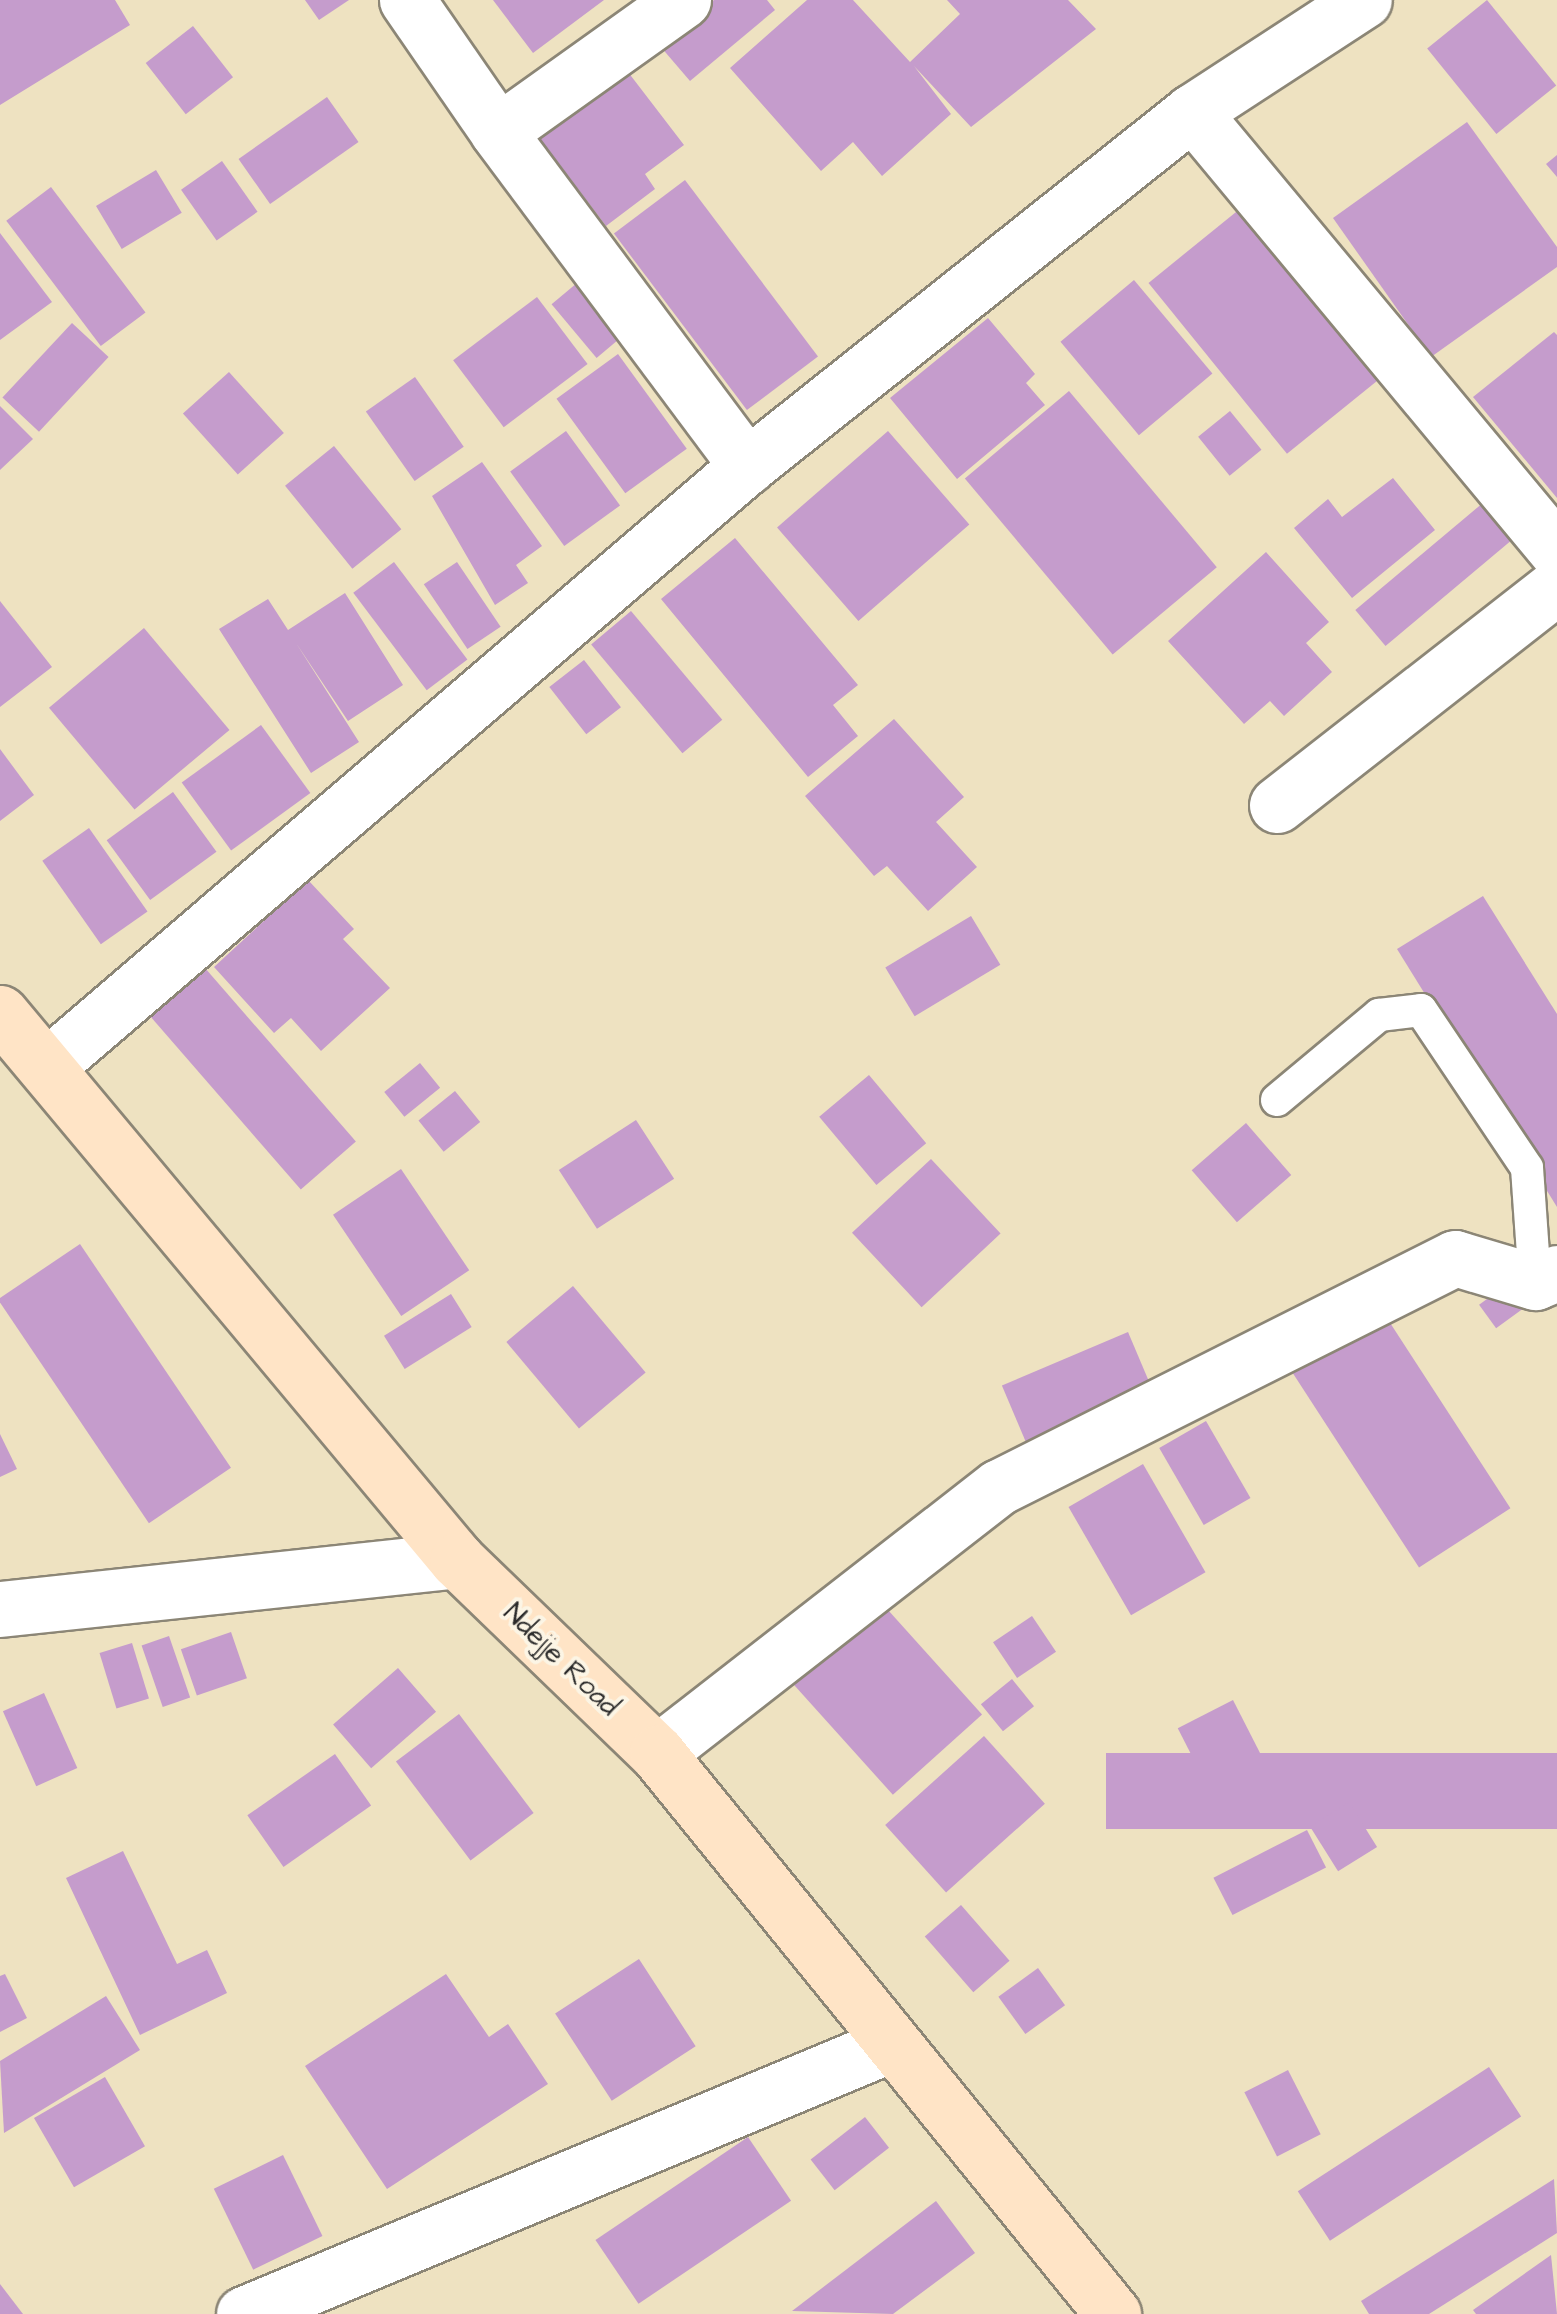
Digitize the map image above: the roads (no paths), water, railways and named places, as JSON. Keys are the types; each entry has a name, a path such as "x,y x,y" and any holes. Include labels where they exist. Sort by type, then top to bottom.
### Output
{"street":[{"path":"407,0 498,132 747,466"},
{"path":"498,132 683,0"},
{"path":"46,1067 747,466 1192,112 1364,0"},
{"path":"1192,112 1557,551"},
{"path":"1278,806 1557,586"},
{"name":"Ndejje Road","path":"0,1013 457,1560 656,1753 889,2045 1113,2314"},
{"path":"656,1753 999,1487 1456,1258 1546,1278"},
{"path":"0,1608 457,1560"},
{"path":"244,2314 889,2045"}],"lane":[{"path":"1276,1100 1379,1015 1421,1010 1527,1168 1546,1278"}]}
